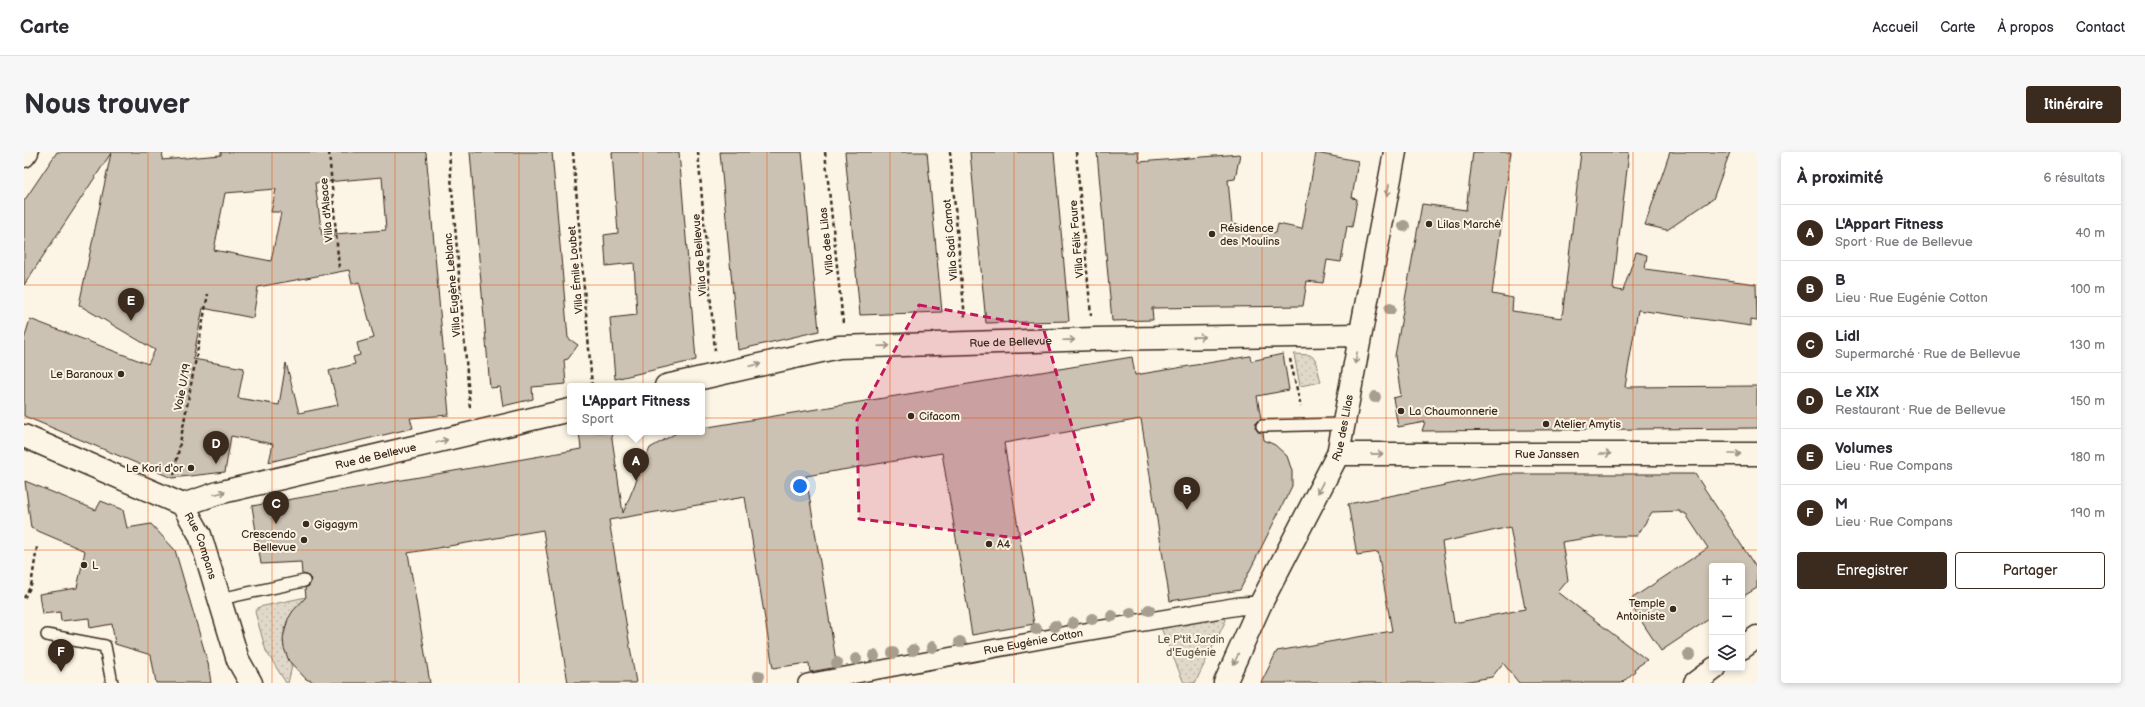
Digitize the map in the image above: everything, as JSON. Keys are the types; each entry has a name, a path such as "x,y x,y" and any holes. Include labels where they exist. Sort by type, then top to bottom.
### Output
{"street":[{"path":"24,156 27,152"},
{"name":"Rue des Lilas","path":"1225,683 1260,605 1338,454 1395,152"},
{"name":"Rue de Bellevue","path":"679,383 839,347 1110,339 1360,335"},
{"name":"Rue de Bellevue","path":"183,505 218,493 567,411"},
{"name":"Rue Compans","path":"24,436 183,505 200,535 238,660 251,683"},
{"name":"Rue Janssen","path":"1338,454 1757,454"},
{"name":"Rue Eugénie Cotton","path":"807,683 1073,634 1239,606 1260,605"},
{"path":"1745,646 1757,637"},
{"path":"1695,683 1711,671"}],"lane":[{"path":"1262,426 1343,424"},
{"path":"220,599 304,581"},
{"path":"47,635 105,646 112,683"}],"path":[{"name":"Villa d'Alsace","path":"329,152 339,268"},
{"name":"Villa Eugène Leblanc","path":"449,152 470,417"},
{"name":"Villa Émile Loubet","path":"573,152 592,383"},
{"name":"Villa de Bellevue","path":"698,152 716,358"},
{"name":"Villa des Lilas","path":"825,152 844,328"},
{"name":"Villa Sadi Carnot","path":"950,152 966,327"},
{"name":"Villa Félix Faure","path":"1076,152 1091,316"},
{"name":"Voie U/19","path":"173,478 208,294"},
{"path":"1289,357 1305,424"},
{"path":"24,598 31,586 37,547"}],"highlighted area":[{"path":"919,305 1043,327 1094,502 1017,538 859,519 857,420"}],"green space":[{"path":"1294,354 1310,355 1315,359 1321,382 1300,386"},
{"path":"306,597 306,599 293,611 284,628 284,648 292,666 288,683 286,683 266,651 255,612 259,607"},
{"name":"Le P'tit Jardin d'Eugénie","path":"1225,618 1226,620 1195,683 1184,683 1161,628"}],"building":[{"path":"57,152 163,152 162,160 221,155 221,152 426,152 449,415 410,418 413,428 269,462 273,444 231,436 225,472 172,478 24,416 24,340 30,319 148,364 155,350 79,305 111,153 24,285 24,201","holes":["382,177 386,230 322,235 315,183","276,189 271,212 281,212 271,261 214,250 225,193","349,270 352,284 359,282 374,338 357,343 360,355 353,357 355,364 329,371 338,405 299,413 286,363 279,405 238,398 244,368 193,359 203,308 253,318 258,287"]},
{"path":"470,152 552,152 568,338 578,345 568,359 564,360 566,384 532,387 533,399 503,406 500,387 490,388"},
{"path":"612,152 679,152 696,360 615,379 610,318 637,315 634,263 606,266 604,235 618,233"},
{"path":"720,152 802,152 819,331 738,350"},
{"path":"845,152 927,152 942,312 860,315"},
{"path":"970,152 1054,152 1069,321 986,323"},
{"path":"1097,152 1138,152 1139,162 1240,154 1235,179 1228,180 1232,224 1276,233 1278,224 1302,229 1316,153 1358,161 1352,198 1357,199 1352,227 1347,226 1341,262 1327,260 1323,283 1307,281 1303,306 1152,308 1153,320 1112,321"},
{"path":"1473,152 1511,152 1492,294 1513,298 1512,311 1562,318 1581,152 1629,152 1613,289 1623,291 1636,252 1647,255 1645,269 1756,284 1757,321 1751,320 1751,326 1638,310 1625,387 1757,386 1757,428 1422,431 1425,422 1398,427 1393,398 1401,396 1395,356 1422,204 1466,210"},
{"path":"1670,152 1730,152 1713,199 1667,230 1645,225"},
{"path":"1283,354 1289,390 1257,396 1261,419 1256,422 1255,427 1258,432 1263,433 1264,440 1275,445 1287,456 1292,471 1292,486 1240,590 1170,601 1141,419 1004,443 1034,624 972,635 942,453 806,476 837,667 810,672 809,663 773,668 745,497 609,520 636,683 568,683 543,530 408,553 430,683 316,683 306,679 289,661 284,648 283,638 288,619 306,597 305,588 309,586 311,579 307,575 302,574 301,562 261,564 252,506 581,449 579,435 611,435 623,513 650,448 673,435 705,435 705,428 1132,357 1135,375 1250,356 1251,361"},
{"path":"1502,474 1695,474 1757,569 1757,588 1745,595 1745,563 1709,563 1709,619 1661,651 1628,601 1708,548 1685,513 1680,513 1680,511 1652,512 1637,536 1600,536 1562,542 1568,580 1558,592 1647,660 1634,669 1635,671 1622,683 1519,683 1503,663 1492,677 1458,683 1261,683 1277,651 1392,631 1378,552 1357,555 1348,504","holes":["1510,527 1525,609 1454,623 1442,542"]},
{"path":"25,481 96,510 101,501 123,510 127,528 151,524 175,550 208,663 211,683 156,683 151,655 115,644 112,624 90,628 89,618 61,621 60,612 42,614 39,594 77,588 85,551 31,528"}],"place":[{"name":"Lilas Marché","path":"1429,224"},
{"name":"Résidence des Moulins","path":"1212,234"},
{"name":"Volumes","path":"131,321"},
{"name":"Le Baranoux","path":"121,374"},
{"name":"La Chaumonnerie","path":"1401,411"},
{"name":"Cifacom","path":"911,416"},
{"name":"Atelier Amytis","path":"1546,424"},
{"name":"Le XIX","path":"216,464"},
{"name":"Le Kori d'or","path":"191,468"},
{"name":"L'Appart Fitness","path":"636,481"},
{"name":"B","path":"1187,510"},
{"name":"Lidl","path":"276,524"},
{"name":"Gigagym","path":"306,524"},
{"name":"Crescendo Bellevue","path":"304,540"},
{"name":"A4","path":"989,544"},
{"name":"L","path":"84,565"},
{"name":"Temple Antoiniste","path":"1673,609"},
{"name":"M","path":"61,672"}]}
